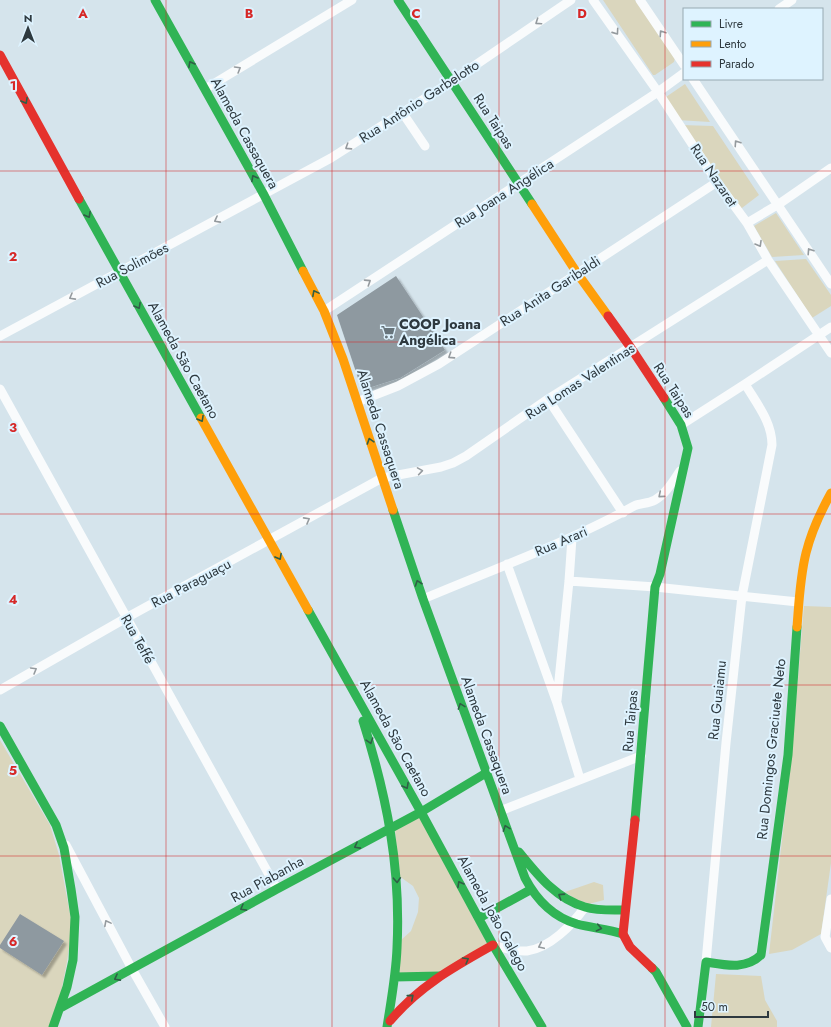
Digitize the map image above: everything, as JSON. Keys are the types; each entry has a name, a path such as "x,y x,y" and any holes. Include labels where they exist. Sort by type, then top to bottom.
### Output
{"street":[{"name":"Alameda Cassaquera","path":"155,0 264,195 324,311 343,359 423,599 530,890"},
{"path":"205,89 352,0"},
{"name":"Rua Taipas","path":"398,0 577,273 631,348 681,425 688,448 660,574 655,587 641,756 623,934"},
{"name":"Rua Antônio Garbelotto","path":"264,195 331,158 452,81 571,0"},
{"name":"Rua Nazaret","path":"593,0 658,92 717,182 747,223 768,260 831,353"},
{"path":"640,0 683,64"},
{"path":"780,8 792,0"},
{"name":"Alameda São Caetano","path":"0,55 119,272 421,812"},
{"name":"Rua Joana Angélica","path":"324,311 658,92 683,74"},
{"path":"694,80 831,284"},
{"path":"402,112 425,146"},
{"path":"747,223 831,168"},
{"name":"Rua Anita Garibaldi","path":"357,402 398,386 420,375 717,182"},
{"name":"Rua Solimões","path":"0,336 264,195"},
{"name":"Rua Lomas Valentinas","path":"382,478 441,467 466,456 548,400 768,260"},
{"path":"681,425 831,327"},
{"name":"Rua Guaiamu","path":"698,1027 706,962 726,743 742,596 772,445 770,426 745,384"},
{"name":"Rua Teffé","path":"0,388 277,889"},
{"path":"548,400 623,513"},
{"name":"Rua Arari","path":"423,599 572,538 636,506 654,501 665,493 684,464"},
{"name":"Rua Paraguaçu","path":"0,690 126,618 382,478"},
{"name":"Rua Domingos Graciuete Neto","path":"706,962 742,965 750,964 756,961 761,955 788,749 798,602 806,552 822,510 831,493"},
{"path":"557,703 572,538"},
{"path":"507,564 557,703 580,778"},
{"path":"569,581 655,587 798,602"},
{"name":"Alameda São Caetano","path":"347,678 372,748 391,828 395,860 398,937 395,977 387,1025"},
{"path":"0,726 56,825 132,969 165,1027"},
{"path":"500,811 580,778 641,756"},
{"name":"Rua Piabanha","path":"62,1008 277,889 421,812 486,773"},
{"name":"Alameda João Galego","path":"421,812 493,945 542,1027"},
{"path":"53,1027 62,1008 71,967 75,918 62,837"},
{"path":"512,844 544,882 556,893 569,901 585,907 625,910"},
{"path":"479,918 530,890 549,909 561,918 571,922 623,934 630,947 656,972 687,1027"},
{"path":"831,899 825,937 831,948"},
{"path":"387,1025 398,1009 410,998 440,976 493,945 514,951 526,951 538,948 549,942 564,930 585,907"},
{"path":"395,977 440,976"}],"shaded area":[{"path":"603,0 635,0 675,58 674,62 653,75"},
{"path":"685,84 710,122 677,120 663,99"},
{"path":"681,125 713,126 759,195 738,211"},
{"path":"776,213 804,255 772,257 754,226"},
{"path":"806,259 831,295 831,306 812,318 775,261"},
{"path":"804,606 831,607 831,863 821,934 792,950 769,954 791,761"},
{"path":"0,740 50,825 59,855 72,925 67,962 57,1013 50,1027 0,1027"},
{"path":"419,816 488,945 441,972 398,974 400,941 411,931 418,912 419,898 413,886 399,876 395,829"},
{"path":"594,882 603,885 604,900 585,905 565,892"},
{"path":"716,974 761,976 765,1000 777,1021 777,1027 711,1027"}],"building":[{"name":"COOP Joana Angélica","path":"396,276 445,350 400,378 362,390 337,315"},
{"path":"20,914 64,941 42,975 0,948 0,945"}],"traffic: fast":[{"path":"155,0 264,195 303,271"},
{"path":"398,0 532,204"},
{"path":"79,199 201,418"},
{"path":"635,820 655,587 660,574 688,448 681,425 664,398"},
{"path":"393,510 423,599 529,886 540,900 560,917 577,924 623,934"},
{"path":"308,610 421,812 493,945 542,1027"},
{"path":"698,1027 706,962 742,965 755,960 761,955 788,755 797,627"},
{"path":"363,721 372,749 385,805 397,889 398,918 396,958 387,1027"},
{"path":"0,726 56,825 64,848 75,917 73,960 67,987 53,1027"},
{"path":"62,1007 421,812 486,773"},
{"path":"519,852 548,885 565,898 585,907 605,910 625,910"},
{"path":"479,918 530,890"},
{"path":"652,968 656,972 687,1027"},
{"path":"395,977 440,976"}],"traffic: slow":[{"path":"532,204 577,273 608,316"},
{"path":"303,271 324,311 343,359 393,510"},
{"path":"201,418 308,610"},
{"path":"797,627 801,580 806,553 817,522 831,493"}],"traffic: jam":[{"path":"0,55 79,199"},
{"path":"608,316 664,398"},
{"path":"635,820 623,934 630,947 652,968"},
{"path":"390,1021 425,987 451,969 493,945"}],"place":[{"name":"COOP Joana Angélica","path":"388,332"}]}
